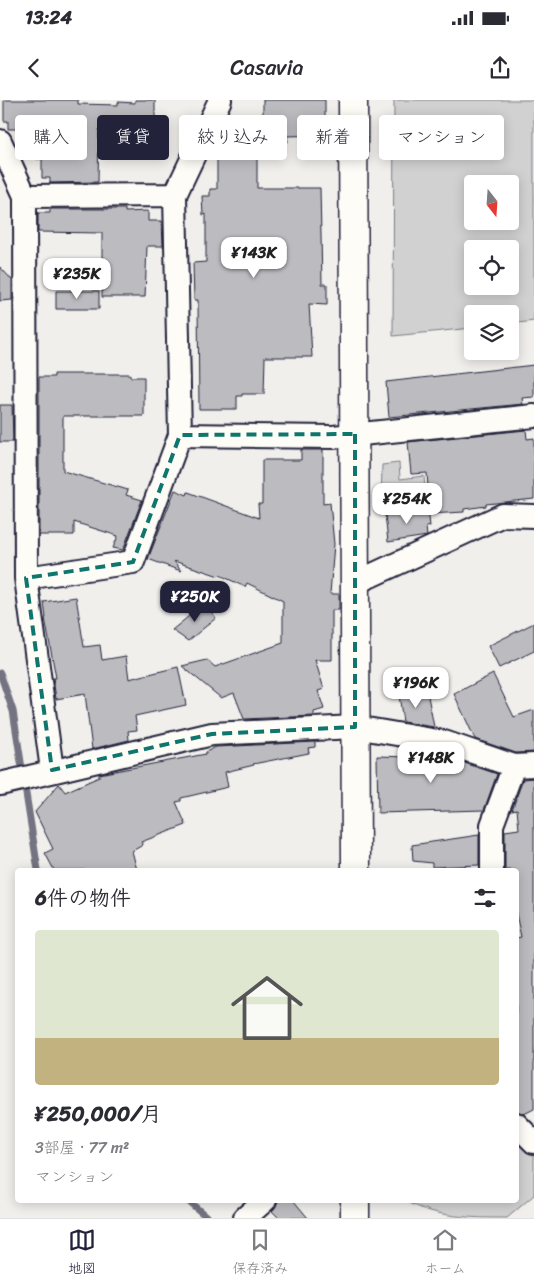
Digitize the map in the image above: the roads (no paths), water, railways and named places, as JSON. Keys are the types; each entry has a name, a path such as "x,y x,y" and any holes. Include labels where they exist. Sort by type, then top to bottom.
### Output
{"street":[{"path":"26,578 133,562 180,435 175,195 220,100"},
{"path":"352,100 356,868"},
{"path":"0,141 25,196 26,578 45,772"},
{"path":"25,196 175,195"},
{"path":"180,435 333,437 534,416"},
{"path":"355,583 503,515 534,516"},
{"path":"4,783 212,734 355,727 444,742 524,765 492,825 492,868"},
{"path":"519,1127 534,1142"},
{"path":"245,1218 262,1203"},
{"path":"355,1218 356,1203"}],"waterway":[{"path":"0,673 13,711 38,868"},
{"path":"190,1203 208,1218"}]}
